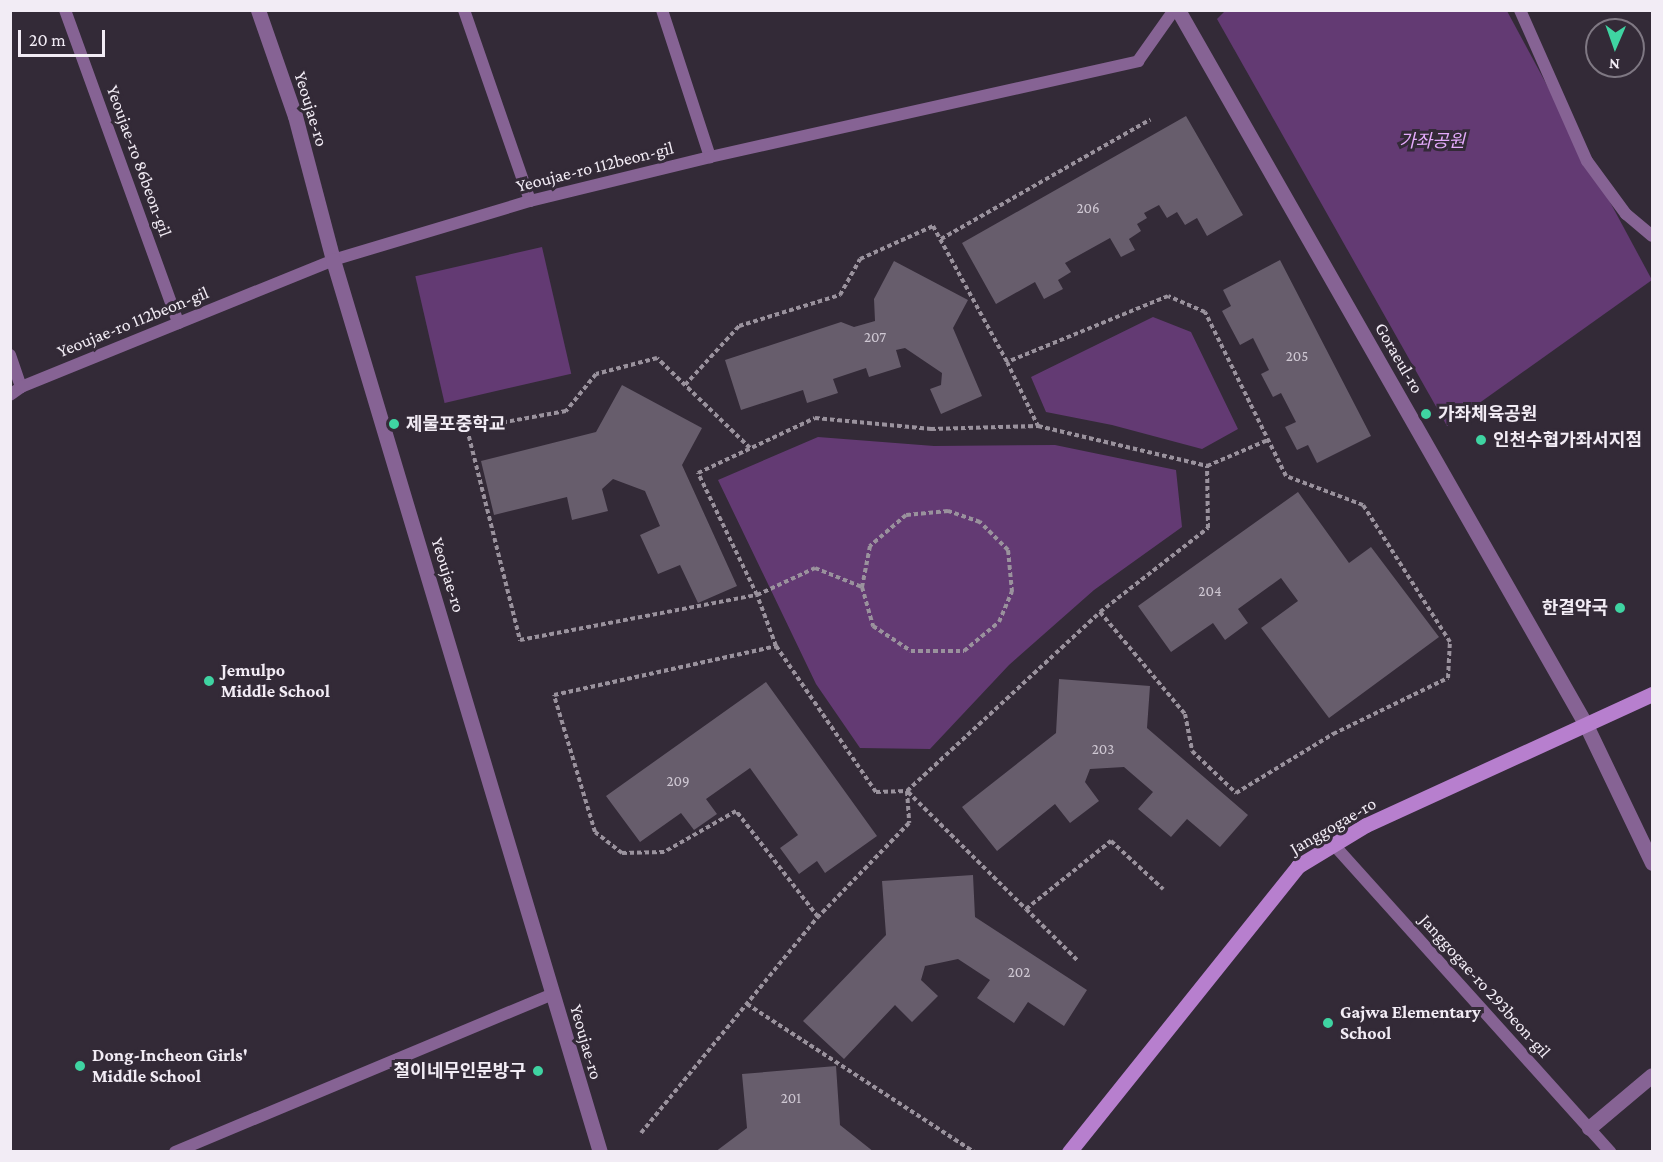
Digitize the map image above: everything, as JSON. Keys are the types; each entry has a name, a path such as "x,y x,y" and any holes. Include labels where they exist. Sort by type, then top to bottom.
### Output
{"main road":[{"name":"Janggogae-ro","path":"1069,1152 1298,866 1366,825 1653,694"}],"street":[{"name":"Yeoujae-ro","path":"258,10 295,116 333,260 600,1152"},
{"name":"Goraeul-ro","path":"1176,10 1586,724 1653,863"},
{"path":"1589,1128 1653,1075"}],"lane":[{"name":"Yeoujae-ro 86beon-gil","path":"65,10 178,323"},
{"path":"464,10 530,201"},
{"path":"662,10 710,157"},
{"name":"Yeoujae-ro 112beon-gil","path":"10,394 21,387 333,260 530,201 710,157 1138,61 1176,10"},
{"path":"1520,10 1587,161 1626,214 1652,235"},
{"path":"10,355 21,387"},
{"name":"Janggogae-ro 293beon-gil","path":"1334,844 1610,1152"},
{"path":"175,1152 552,994"}],"path":[{"path":"940,239 1150,120"},
{"path":"685,385 739,326 840,295 860,259 933,226 1007,362 1038,426"},
{"path":"1007,362 1168,296 1205,312 1286,476 1363,506 1450,642 1448,678 1333,734 1236,793 1192,751 1185,714 1100,612"},
{"path":"750,448 657,358 596,375 566,411 467,429 519,639 757,595 815,568 862,587"},
{"path":"1207,466 1208,528 1100,612 907,792 876,792 776,646 757,595 698,472 815,418 931,429 1038,426 1207,466 1268,440"},
{"path":"948,511 980,522 1008,550 1012,592 999,622 964,651 911,651 873,626 862,587 870,546 906,514 948,511"},
{"path":"776,646 554,695 596,832 622,853 663,852 736,811 819,917"},
{"path":"907,792 1079,962"},
{"path":"641,1133 819,917 909,823 907,792"},
{"path":"1026,909 1111,841 1164,889"},
{"path":"747,1004 974,1152"}],"green space":[{"name":"가좌공원","path":"1226,10 1507,11 1652,280 1447,426 1217,19"},
{"path":"542,247 571,374 445,403 415,276"},
{"path":"1153,317 1191,332 1238,429 1202,449 1112,425 1046,412 1031,377"},
{"path":"818,437 934,446 1055,445 1176,470 1182,527 1094,590 1009,665 930,749 860,748 816,684 718,480"}],"building":[{"path":"1186,116 1243,215 1207,236 1197,218 1185,225 1177,212 1167,218 1159,205 1144,213 1147,218 1137,224 1141,231 1129,239 1135,250 1121,257 1110,238 1065,263 1071,272 1058,280 1063,289 1044,299 1035,282 996,304 962,243"},
{"path":"1280,260 1371,436 1317,463 1308,445 1297,450 1285,427 1296,422 1281,393 1273,397 1261,374 1269,370 1253,338 1240,345 1222,311 1231,306 1223,290"},
{"path":"894,261 968,300 953,328 982,396 941,414 930,389 941,385 942,373 905,348 896,350 901,367 869,377 866,368 833,379 838,393 807,403 803,390 741,410 725,360 841,322 854,327 875,321 874,299"},
{"path":"622,385 702,428 682,465 737,586 698,603 680,565 658,574 640,535 660,526 645,491 613,479 602,489 608,511 572,520 567,497 494,515 481,461 596,432"},
{"path":"1298,492 1349,563 1371,547 1439,637 1329,718 1261,628 1298,601 1281,578 1238,609 1248,623 1225,640 1213,623 1171,652 1138,606"},
{"path":"1059,679 1150,686 1147,728 1248,815 1220,847 1187,819 1171,837 1138,809 1153,792 1124,767 1090,769 1085,782 1099,801 1070,823 1055,804 997,851 962,807 1056,733"},
{"path":"766,682 877,836 825,873 817,861 799,874 780,848 798,835 750,768 706,799 717,814 694,830 681,813 640,842 606,796"},
{"path":"973,875 975,917 1087,990 1064,1026 1028,1002 1014,1023 977,998 990,980 958,959 925,966 921,980 938,996 912,1022 895,1005 844,1059 803,1021 886,935 882,881"},
{"path":"836,1066 840,1125 874,1152 715,1152 747,1128 742,1074"}],"place":[{"name":"가좌체육공원","path":"1426,414"},
{"name":"제물포중학교","path":"394,424"},
{"name":"인천수협가좌서지점","path":"1481,440"},
{"name":"한결약국","path":"1620,608"},
{"name":"Jemulpo Middle School","path":"209,681"},
{"name":"Gajwa Elementary School","path":"1328,1023"},
{"name":"Dong-Incheon Girls' Middle School","path":"80,1066"},
{"name":"철이네무인문방구","path":"538,1071"}]}
